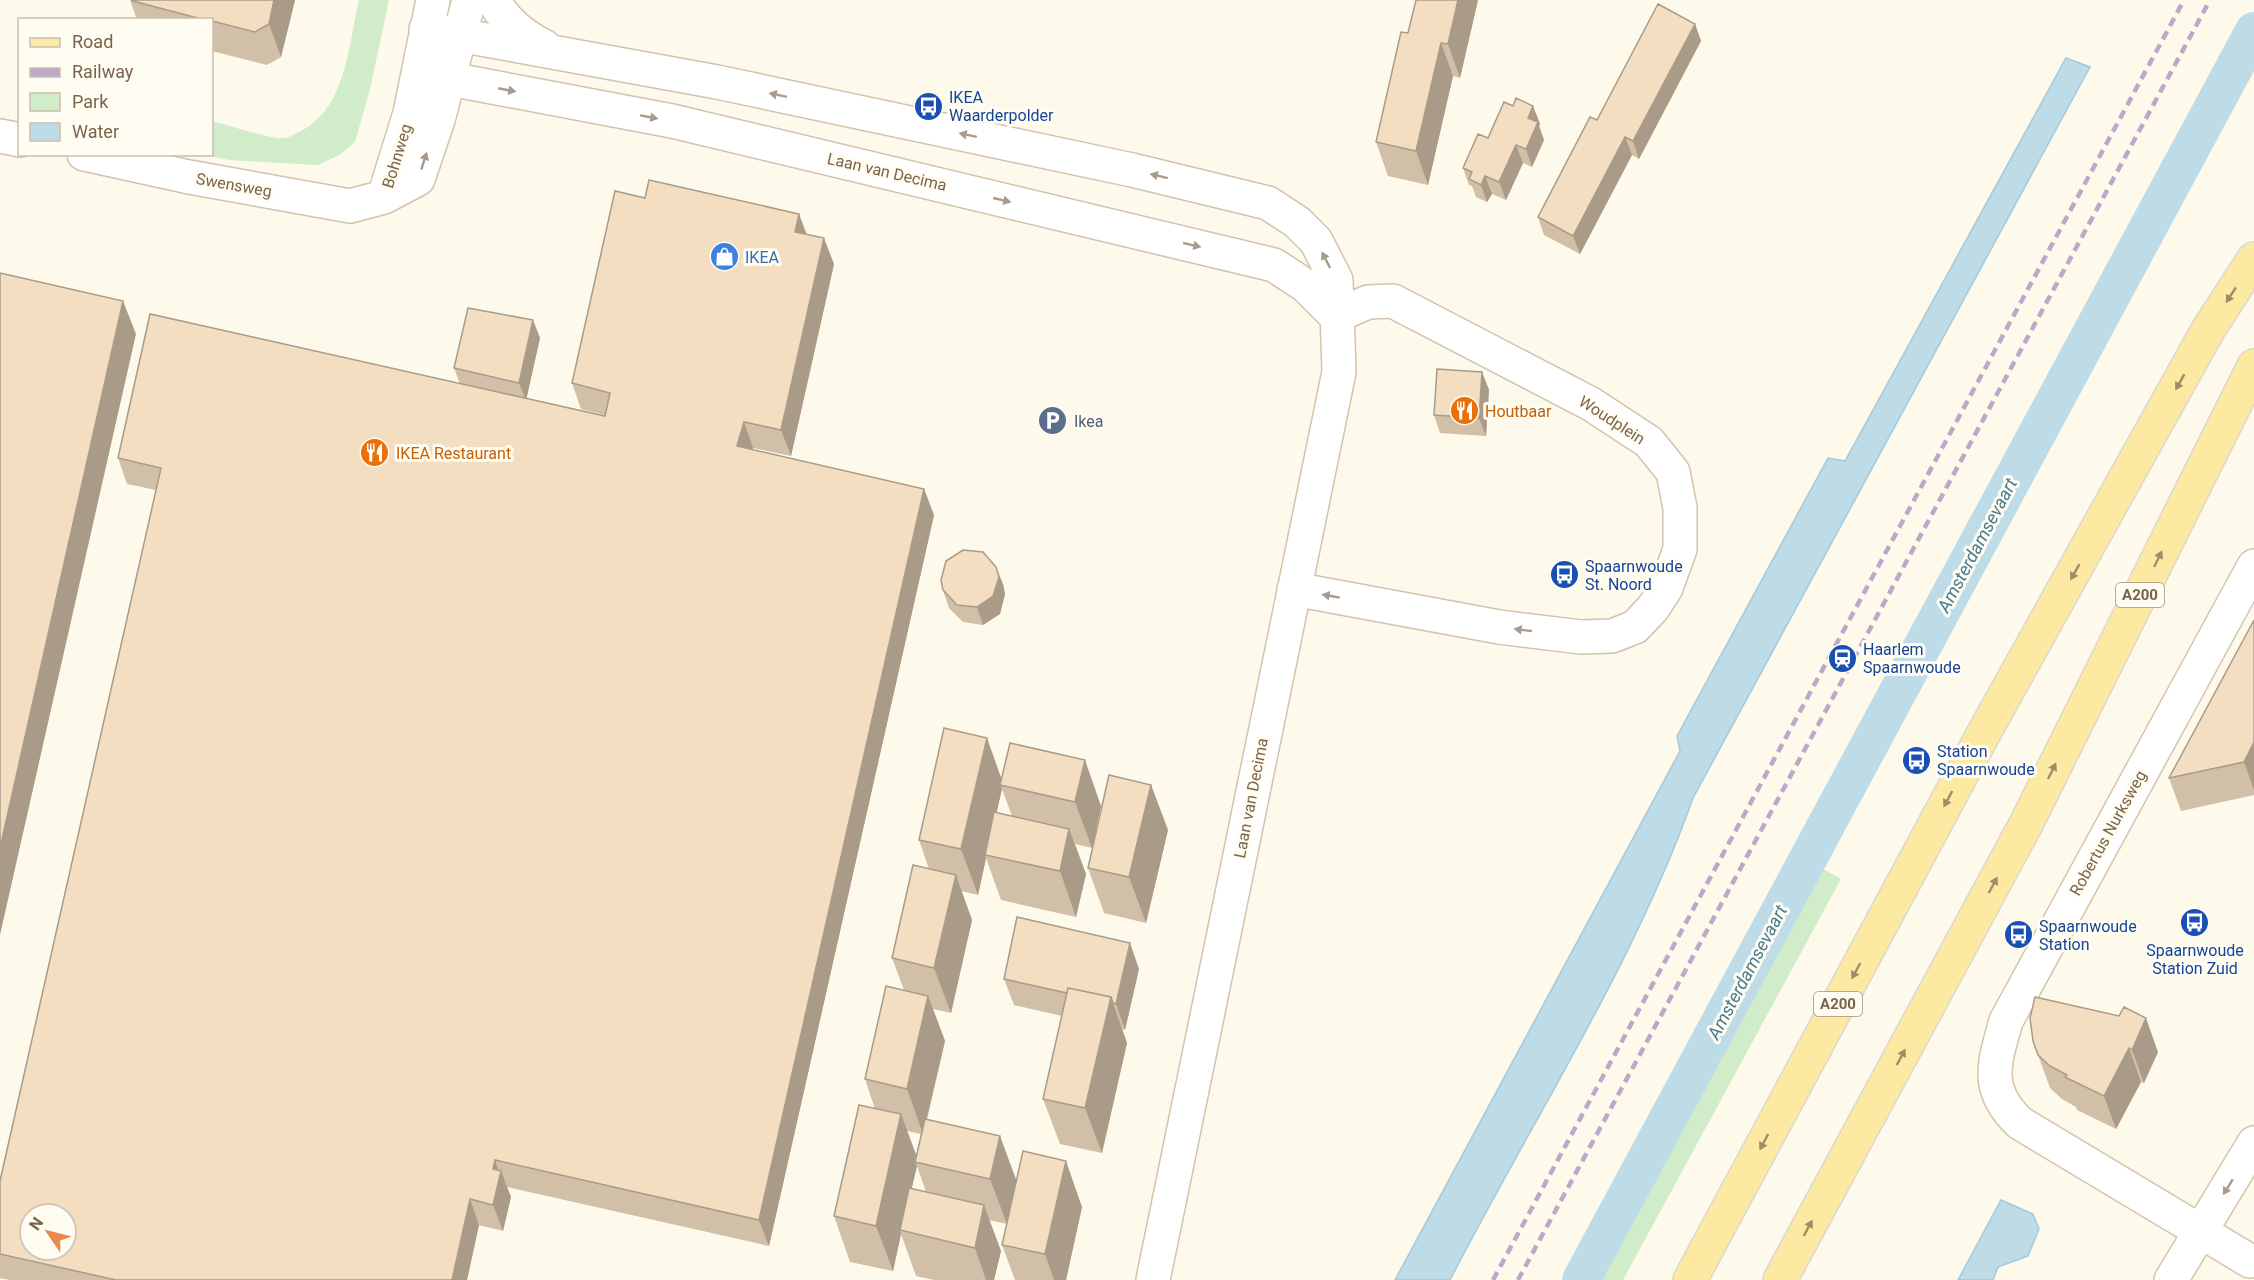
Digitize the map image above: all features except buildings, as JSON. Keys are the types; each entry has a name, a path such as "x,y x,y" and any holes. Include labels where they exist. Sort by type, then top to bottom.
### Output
{"main road":[{"name":"A200","path":"1690,1280 1986,729 2208,330 2254,259"},
{"name":"A200","path":"1780,1280 2026,824 2254,366"}],"street":[{"name":"Bohnweg","path":"384,197 410,113 461,36 469,0"},
{"name":"Laan van Decima","path":"493,0 502,15 523,36 557,54"},
{"name":"Bohnweg","path":"429,15 434,76"},
{"name":"Laan van Decima","path":"429,15 461,36 717,82 1132,170 1268,203 1297,222 1316,241 1336,280 1339,372 1153,1280"},
{"name":"Laan van Decima","path":"434,76 672,121 1274,265 1306,286 1336,316"},
{"path":"0,136 18,140"},
{"name":"Swensweg","path":"93,156 189,177 350,206 384,197"},
{"name":"Woudplein","path":"1293,589 1499,627 1571,636 1612,636 1635,627 1666,588 1680,549 1680,508 1673,472 1649,442 1591,404 1393,302 1368,302 1336,316"},
{"name":"Robertus Nurksweg","path":"2248,1265 2200,1231 2020,1123 2003,1107 1994,1078 1998,1049 2006,1021 2254,566"},
{"path":"2171,1280 2254,1143"}],"green space":[{"path":"359,0 389,0 370,89 355,142 341,154 318,165 229,160 211,156 213,156 213,121 259,134 284,138 316,121 328,107 336,91 348,55"},
{"path":"1814,864 1841,879 1623,1280 1594,1280"}],"water":[{"path":"2066,58 2090,67 1693,798 1642,922 1612,982 1450,1280 1395,1280 1680,751 1677,736 1828,458 1845,461"},
{"path":"2001,1200 2033,1214 2039,1229 2028,1256 1998,1267 1993,1280 1958,1280"}],"waterway":[{"name":"Amsterdamsevaart","path":"1581,1280 2254,31"}],"railway":[{"path":"1493,1280 2184,0"},
{"path":"1518,1280 2210,0"}],"place":[{"name":"IKEA Waarderpolder","path":"928,106"},
{"name":"IKEA","path":"724,257"},
{"name":"Houtbaar","path":"1464,411"},
{"name":"Ikea","path":"1053,421"},
{"name":"IKEA Restaurant","path":"375,453"},
{"name":"Spaarnwoude St. Noord","path":"1564,575"},
{"name":"Haarlem Spaarnwoude","path":"1842,658"},
{"name":"Station Spaarnwoude","path":"1916,760"},
{"name":"Spaarnwoude Station Zuid","path":"2195,922"},
{"name":"Spaarnwoude Station","path":"2018,935"}]}
